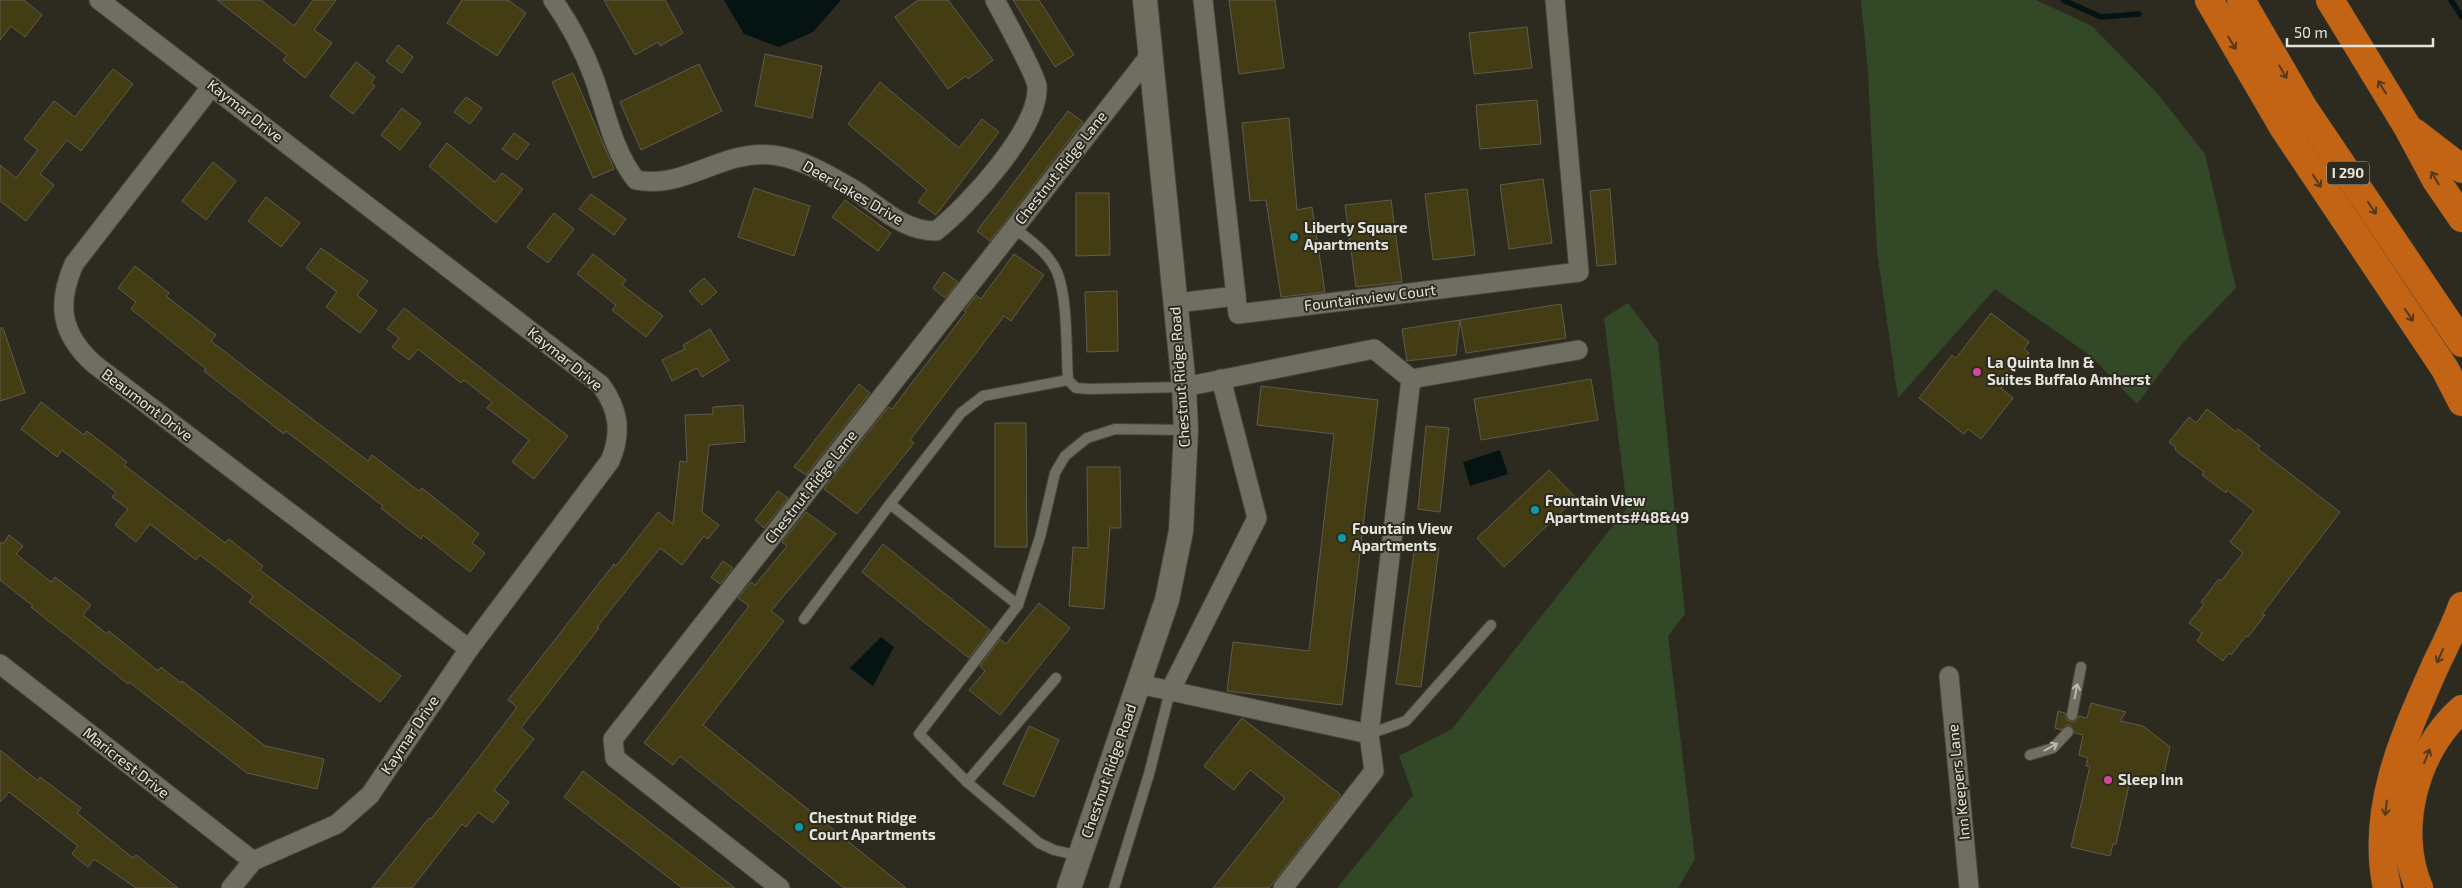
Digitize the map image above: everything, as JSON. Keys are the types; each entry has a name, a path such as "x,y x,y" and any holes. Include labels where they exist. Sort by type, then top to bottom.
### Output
{"highway":[{"path":"2208,0 2283,127 2445,369 2462,402"},
{"name":"I 290","path":"2241,0 2304,107 2462,343"},
{"path":"2330,0 2408,128 2436,180 2462,218"},
{"path":"2408,128 2462,169"},
{"path":"2387,888 2383,867 2383,836 2391,773 2462,606"},
{"path":"2419,888 2410,854 2409,819 2414,792 2431,746 2444,728 2462,709"}],"street":[{"name":"Kaymar Drive","path":"99,0 601,386 610,398 616,414 618,432 616,447 610,461 469,649 370,795 337,824 253,861 231,888"},
{"name":"Deer Lakes Drive","path":"554,0 567,19 593,76 625,166 636,180 662,182 748,153 774,155 799,161 852,189 900,222 920,231 936,230 969,201 1011,148 1033,112 1037,84 995,0"},
{"path":"1176,303 1236,296 1203,0"},
{"name":"Fountainview Court","path":"1236,296 1238,314 1579,272 1556,0"},
{"name":"Chestnut Ridge Road","path":"1069,888 1167,600 1181,531 1186,430 1184,387 1151,54 1148,1"},
{"name":"Chestnut Ridge Lane","path":"780,888 615,758 613,739 1151,54"},
{"name":"Beaumont Drive","path":"212,86 74,264 66,283 63,301 65,319 70,336 80,352 94,364 469,649"},
{"path":"1184,387 1374,350 1411,379 1578,350"},
{"path":"1170,690 1257,518 1221,379"},
{"path":"1283,888 1374,771 1369,734 1411,379"},
{"name":"Maricrest Drive","path":"0,664 253,861"},
{"name":"Inn Keepers Lane","path":"1948,676 1969,888"},
{"path":"1140,684 1369,734"}],"lane":[{"path":"1014,228 1048,257 1057,272 1062,293 1068,380 1076,388 1184,387"},
{"path":"804,620 845,568 890,504 961,413 971,403 983,396 1068,380"},
{"path":"1080,856 1054,850 1039,843 967,782 919,734 1018,605 1040,538 1055,472 1074,446 1087,438 1116,429 1186,430"},
{"path":"890,504 1018,605"},
{"path":"1369,734 1406,721 1491,625"},
{"path":"2072,714 2081,667"},
{"path":"967,782 1056,678"},
{"path":"1114,888 1149,774 1170,690"},
{"path":"2030,755 2053,748 2068,732"}],"green space":[{"path":"1861,0 2036,0 2092,26 2157,93 2205,154 2236,288 2182,344 2137,404 2091,356 1995,289 1898,398 1877,251 1868,72"},
{"path":"1628,303 1658,343 1685,614 1668,636 1695,859 1678,888 1337,888 1413,795 1399,756 1452,729 1627,508 1604,318"}],"shaded area":[{"path":"724,0 841,0 813,32 779,47 744,34"},
{"path":"1500,450 1508,474 1470,486 1463,462"},
{"path":"881,637 894,647 873,686 850,668"}],"building":[{"path":"0,0 24,0 42,15 25,37 11,26 0,40"},
{"path":"217,0 261,0 294,26 313,0 336,0 314,30 332,43 305,78 283,60 287,55"},
{"path":"462,0 508,0 526,13 497,56 447,23"},
{"path":"604,0 665,0 683,33 660,46 658,42 635,55"},
{"path":"918,0 948,0 993,60 968,79 966,76 948,89 895,17"},
{"path":"1013,0 1039,0 1074,55 1055,67"},
{"path":"1229,0 1275,0 1284,68 1239,74"},
{"path":"1527,27 1532,68 1474,74 1469,33"},
{"path":"398,45 413,57 402,73 386,61"},
{"path":"765,54 822,66 812,118 755,106"},
{"path":"356,62 375,77 371,83 375,86 353,114 330,96"},
{"path":"699,64 722,111 641,150 620,102"},
{"path":"113,69 133,84 81,151 67,140 40,174 54,185 26,221 0,201 0,165 16,178 38,150 24,139 54,101 75,117"},
{"path":"573,73 614,169 593,178 552,82"},
{"path":"880,82 959,148 982,119 999,132 936,215 918,202 927,190 848,124"},
{"path":"466,97 482,108 470,124 454,112"},
{"path":"1537,100 1541,144 1480,149 1476,105"},
{"path":"402,108 421,123 400,150 381,135"},
{"path":"1068,111 1083,122 990,241 977,231"},
{"path":"1289,118 1297,210 1312,207 1325,292 1281,297 1266,200 1250,201 1242,123"},
{"path":"514,133 529,144 517,160 502,149"},
{"path":"447,143 495,182 502,173 523,189 496,223 429,166"},
{"path":"213,162 236,181 206,220 182,201"},
{"path":"1543,179 1552,243 1509,249 1500,185"},
{"path":"754,188 810,206 794,256 738,237"},
{"name":"Liberty Square Apartments","path":"1467,189 1475,255 1433,260 1425,194"},
{"path":"1610,189 1616,264 1597,266 1590,191"},
{"path":"1076,193 1109,193 1110,255 1076,256"},
{"path":"591,194 626,219 614,235 579,209"},
{"path":"266,197 300,223 281,247 248,221"},
{"path":"845,200 891,233 878,251 832,217"},
{"name":"Liberty Square Apartments","path":"1391,200 1402,282 1356,287 1345,205"},
{"path":"554,213 574,229 548,263 527,247"},
{"path":"321,248 368,281 357,295 377,311 360,333 326,307 337,292 306,268"},
{"path":"593,254 626,280 622,285 663,316 646,337 612,310 616,305 577,274"},
{"path":"1014,254 1044,275 1011,321 1004,316 910,440 914,443 857,514 824,489 888,407 892,409 966,312 964,311 976,295 981,299"},
{"path":"135,266 169,293 166,296 216,335 211,341 368,461 372,455 419,491 422,488 479,534 472,543 485,553 470,572 423,535 421,539 381,508 383,506 286,431 284,434 204,371 206,369 131,309 136,302 118,288"},
{"path":"944,272 958,282 945,298 933,288"},
{"path":"704,278 717,292 702,305 689,291"},
{"path":"1117,291 1118,351 1087,352 1085,292"},
{"path":"1561,304 1566,338 1466,353 1460,320"},
{"path":"404,308 568,436 534,479 512,462 529,440 487,408 492,402 464,380 461,383 418,349 409,360 392,347 399,338 387,329"},
{"name":"La Quinta Inn & Suites Buffalo Amherst","path":"1991,313 2029,342 2024,349 2029,353 2001,388 2013,398 1981,439 1968,429 1964,434 1919,398 1952,355 1956,358"},
{"path":"1460,320 1456,355 1407,361 1402,329"},
{"path":"0,328 3,328 25,393 0,401"},
{"path":"710,329 729,360 702,377 697,368 672,381 662,360 685,349 683,345"},
{"path":"1591,379 1598,420 1481,440 1474,399"},
{"path":"859,384 870,393 806,475 794,467"},
{"name":"Fountain View Apartments","path":"1261,386 1378,400 1342,705 1227,691 1233,642 1309,651 1334,434 1257,425"},
{"path":"41,402 84,435 87,431 127,462 124,465 225,543 229,539 263,566 260,570 401,676 380,702 249,602 253,596 200,555 196,560 150,524 136,542 115,525 128,509 112,497 116,492 62,450 57,457 21,429"},
{"path":"743,405 745,442 709,445 702,512 719,525 708,539 704,536 682,565 660,548 597,627 599,628 521,728 534,739 494,790 509,802 493,823 478,812 466,827 462,824 412,888 372,888 429,818 431,819 517,707 508,700 614,564 616,566 658,512 673,524 680,461 687,462 685,415 713,414 713,407"},
{"path":"2207,409 2236,432 2238,429 2260,446 2258,449 2340,512 2262,614 2265,615 2248,637 2246,636 2231,655 2229,653 2223,661 2197,641 2202,633 2189,623 2204,604 2201,602 2219,579 2221,581 2243,553 2230,542 2254,511 2227,490 2226,493 2202,475 2204,472 2175,450 2176,448 2169,442 2189,417 2196,423"},
{"path":"995,423 1026,423 1027,547 995,547"},
{"path":"1426,426 1449,428 1440,512 1418,509"},
{"path":"1087,467 1120,467 1121,528 1110,528 1104,609 1069,606 1073,547 1088,548"},
{"name":"Fountain View Apartments#48&49","path":"1549,470 1576,498 1504,567 1477,538"},
{"path":"778,491 788,498 764,528 755,520"},
{"path":"806,512 836,534 771,611 784,621 703,725 906,888 844,888 680,756 673,765 644,743 749,606 738,598 751,582 755,585 787,546 782,542"},
{"path":"9,535 23,546 16,554 51,582 55,577 91,605 83,615 107,634 109,631 158,671 161,667 181,683 182,681 265,746 324,759 317,789 247,773 129,682 128,684 31,607 33,606 0,580 0,542 3,544"},
{"path":"883,544 990,630 969,658 862,572"},
{"path":"1415,545 1439,548 1421,687 1396,684"},
{"path":"723,561 733,568 720,584 711,577"},
{"path":"1039,603 1070,628 1000,715 969,690 985,671 980,666 1000,639 1006,644"},
{"name":"Sleep Inn","path":"2091,703 2126,712 2120,721 2143,726 2170,747 2162,783 2131,776 2116,844 2113,844 2110,856 2071,847 2090,766 2086,766 2088,758 2079,755 2083,735 2075,733 2070,725 2061,730 2055,728 2058,711 2065,713 2067,720 2074,722 2079,716 2087,718"},
{"path":"1242,718 1341,795 1269,888 1213,888 1285,798 1250,770 1234,790 1204,766"},
{"path":"1029,726 1059,740 1034,797 1003,784"},
{"path":"0,750 38,781 40,777 81,808 77,813 133,858 136,855 178,888 136,888 94,859 88,867 72,854 78,846 9,792 0,802"},
{"path":"583,771 735,888 682,888 564,797"}],"waterway":[{"path":"2063,0 2101,17 2139,14"},
{"path":"2451,0 2462,17"}],"place":[{"name":"Liberty Square Apartments","path":"1294,237"},
{"name":"La Quinta Inn & Suites Buffalo Amherst","path":"1977,372"},
{"name":"Fountain View Apartments#48&49","path":"1535,510"},
{"name":"Fountain View Apartments","path":"1342,538"},
{"name":"Sleep Inn","path":"2108,780"},
{"name":"Chestnut Ridge Court Apartments","path":"799,827"}]}
